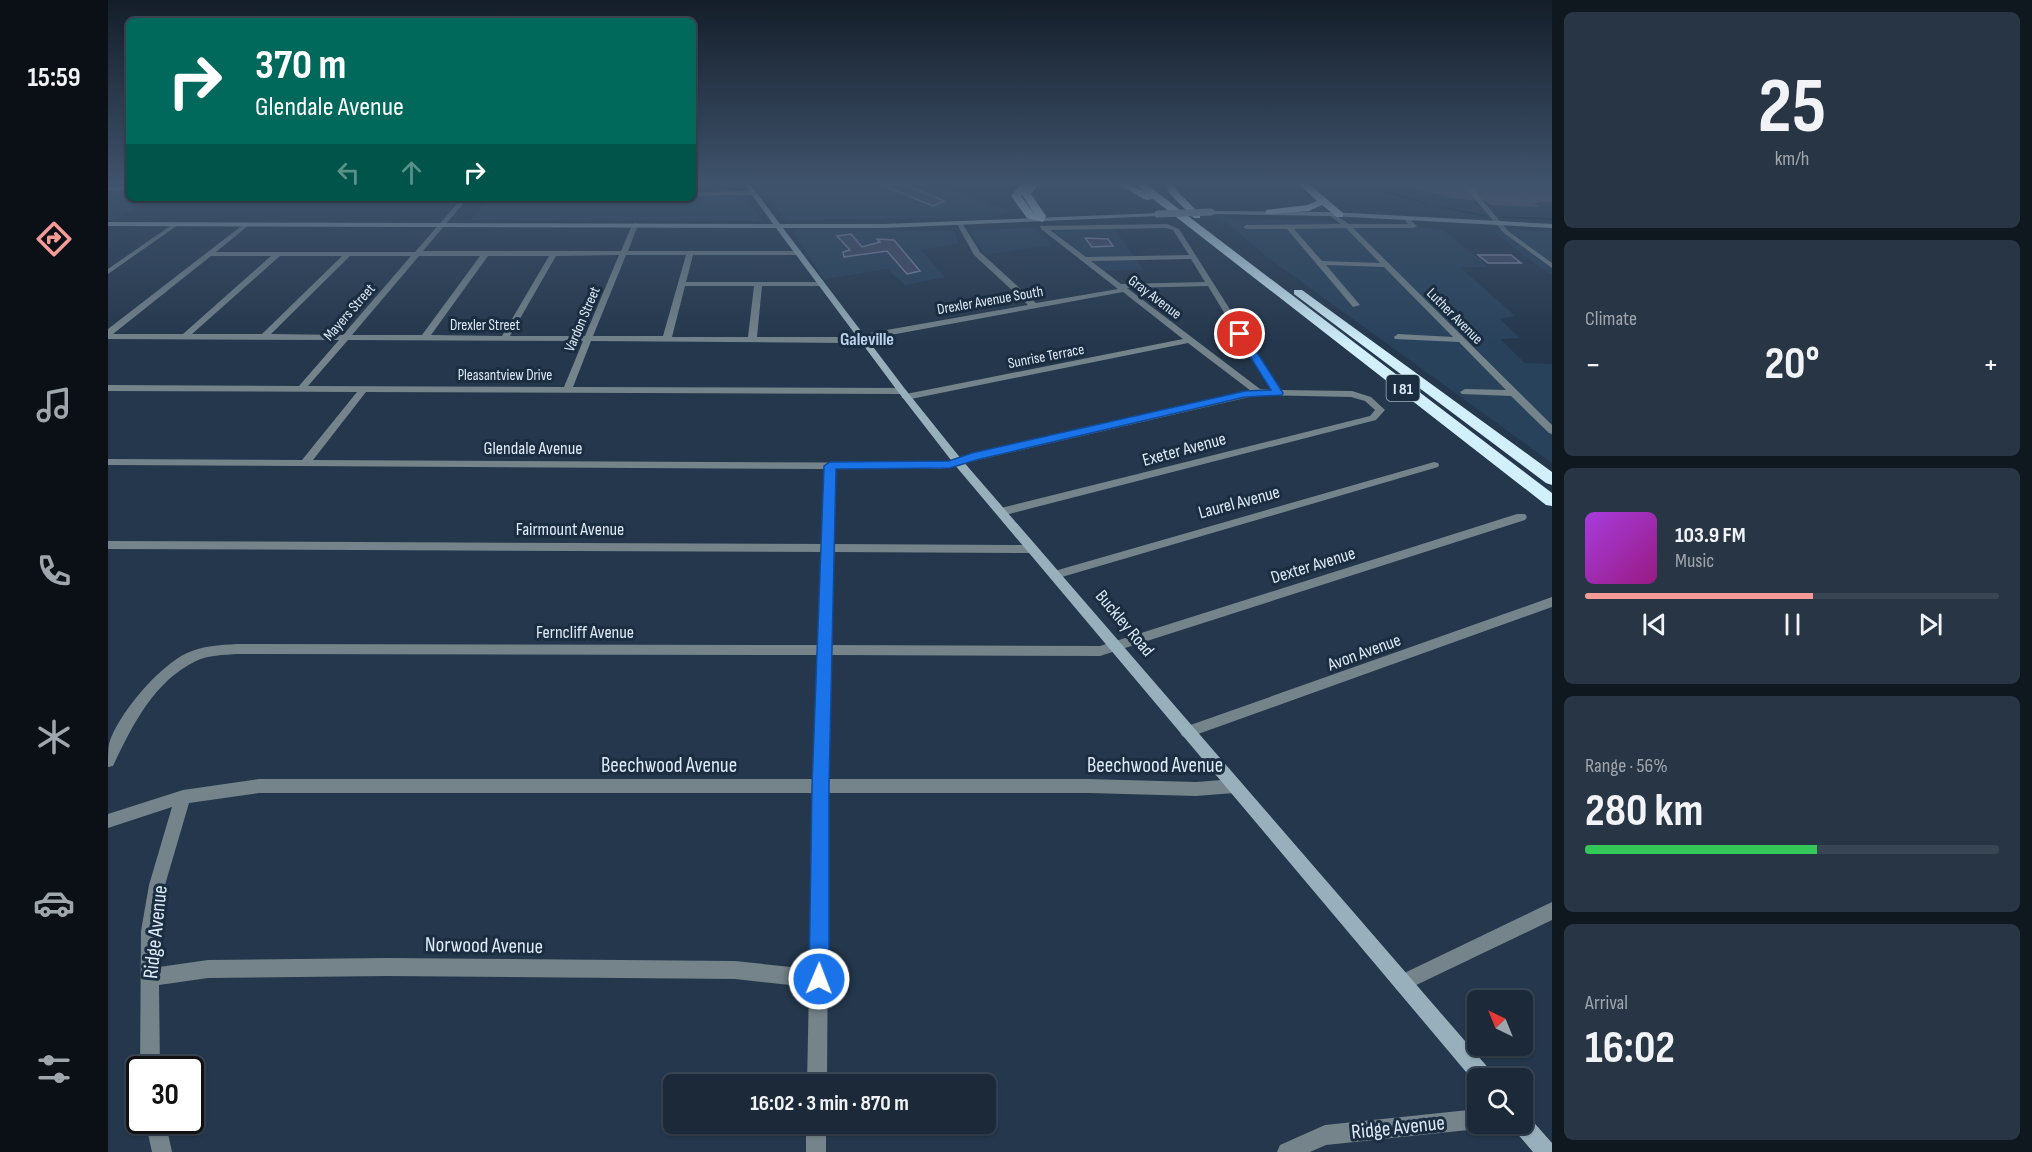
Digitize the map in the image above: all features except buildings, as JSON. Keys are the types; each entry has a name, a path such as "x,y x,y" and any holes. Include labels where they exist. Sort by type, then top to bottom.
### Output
{"highway":[{"path":"1204,238 1255,274"},
{"name":"I 81","path":"1209,238 1552,501"},
{"name":"I 81","path":"1225,238 1552,480"}],"street":[{"path":"108,272 158,238"},
{"path":"109,333 231,238"},
{"name":"Mayers Street","path":"301,389 430,238"},
{"name":"Vardon Street","path":"567,390 630,238"},
{"name":"Buckley Road","path":"787,238 958,462 1475,1068"},
{"path":"966,238 970,246 1034,306"},
{"name":"Gray Avenue","path":"1057,238 1258,392"},
{"path":"1181,238 1278,393"},
{"path":"1298,238 1356,305"},
{"name":"Luther Avenue","path":"1358,238 1552,431"},
{"path":"1516,238 1552,266"},
{"path":"424,339 486,253"},
{"path":"504,339 538,286 554,253"},
{"path":"667,339 690,253"},
{"path":"211,254 798,253"},
{"path":"184,337 278,254"},
{"path":"264,337 348,254"},
{"path":"1082,259 1192,257"},
{"path":"1320,263 1385,265"},
{"path":"682,284 821,284"},
{"path":"752,340 758,284"},
{"name":"Drexler Avenue South","path":"861,337 1121,288 1209,284"},
{"name":"Drexler Street","path":"109,333 184,337 424,339 752,340 861,337"},
{"path":"1398,337 1461,340"},
{"name":"Sunrise Terrace","path":"904,394 1190,340"},
{"name":"Pleasantview Drive","path":"108,388 904,394"},
{"path":"305,463 363,390"},
{"name":"Glendale Avenue","path":"108,462 940,466 1258,392 1352,394 1376,404 1380,410 1376,416"},
{"path":"1465,392 1514,393"},
{"name":"Exeter Avenue","path":"1001,512 1376,416"},
{"name":"Laurel Avenue","path":"1054,575 1434,465"},
{"path":"817,1074 821,786 827,651 830,466"},
{"name":"Dexter Avenue","path":"1115,647 1521,517"},
{"name":"Fairmount Avenue","path":"108,545 1032,549"},
{"name":"Avon Avenue","path":"1187,732 1552,602"},
{"name":"Ferncliff Avenue","path":"108,761 133,715 172,669 191,657 212,651 237,648 1100,651 1115,647"},
{"name":"Beechwood Avenue","path":"108,821 183,797 259,786 1196,789 1234,786"},
{"name":"Ridge Avenue","path":"150,1056 150,931 158,885 183,797"},
{"path":"1402,983 1552,911"},
{"name":"Norwood Avenue","path":"149,978 208,969 387,967 735,970 819,979"},
{"name":"Ridge Avenue","path":"1287,1152 1325,1135 1467,1120"},
{"path":"158,1134 162,1152"},
{"path":"816,1134 816,1152"},
{"path":"1531,1134 1546,1152"}],"shaded area":[{"path":"797,238 957,238 958,243 921,250 945,277 905,285 887,269 824,279"},
{"path":"974,238 1044,238 1052,245 985,255"},
{"path":"1063,238 1120,238 1144,270 1104,271"},
{"path":"1244,238 1453,238 1489,267 1460,267 1515,316 1500,319 1520,338 1500,339 1525,363 1552,364 1552,463 1266,256"},
{"path":"1502,238 1552,238 1552,274 1539,267"}],"district":[{"name":"Galeville","path":"867,339"}],"route":[{"path":"819,979 821,786 827,651 830,466 950,465 972,457 1245,394 1278,393 1240,334"}]}
